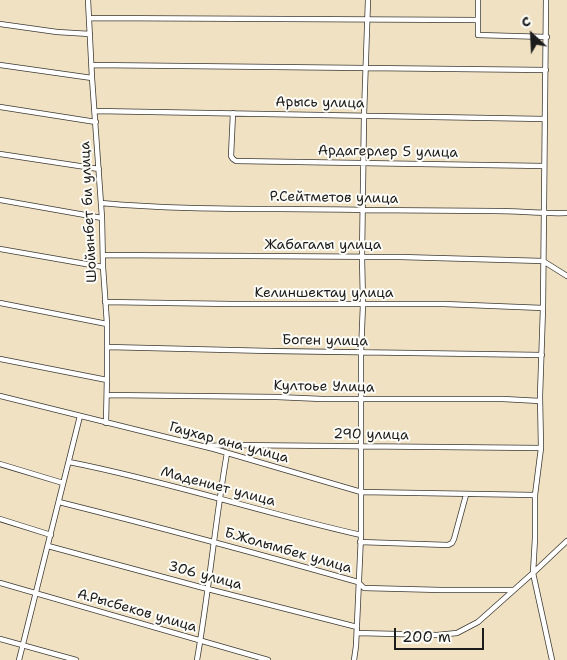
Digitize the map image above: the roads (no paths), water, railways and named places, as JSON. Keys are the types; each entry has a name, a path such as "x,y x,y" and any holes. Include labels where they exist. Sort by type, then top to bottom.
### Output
{"street":[{"name":"Шойынбет би улица","path":"88,0 107,324 106,423"},
{"path":"354,660 361,535 362,257 368,0"},
{"path":"478,0 478,35 547,37"},
{"path":"546,0 543,308 540,401 541,448 535,495 533,573 552,660"},
{"path":"90,18 477,20"},
{"path":"0,24 57,32 90,34"},
{"path":"0,65 92,78"},
{"path":"92,65 546,70"},
{"path":"0,107 96,122"},
{"name":"Арысь улица","path":"96,111 545,119"},
{"name":"Ардагерлер 5 улица","path":"233,113 231,156 236,161 544,166"},
{"path":"0,154 99,169"},
{"path":"0,200 102,218"},
{"name":"Р.Сейтметов улица","path":"101,203 234,209 567,213"},
{"path":"0,248 103,267"},
{"name":"Жабагалы улица","path":"103,255 543,260"},
{"path":"543,260 567,276"},
{"name":"Келиншектау улица","path":"105,302 444,304 543,308"},
{"path":"0,304 107,324"},
{"name":"Боген улица","path":"107,347 542,355"},
{"path":"0,360 107,380"},
{"name":"Култоье Улица","path":"107,395 540,401"},
{"name":"Гаухар ана улица","path":"0,396 201,446 361,492 535,495"},
{"path":"19,660 80,416"},
{"name":"290 улица","path":"201,446 541,448"},
{"path":"197,660 227,453"},
{"name":"Мадениет улица","path":"69,462 138,477 361,535"},
{"path":"0,464 63,483"},
{"path":"360,542 448,545 454,539 466,495"},
{"name":"Б.Жолымбек улица","path":"59,502 215,542 358,582 364,588 513,590"},
{"path":"0,519 51,535"},
{"path":"357,633 437,636 457,633 478,622 567,541"},
{"name":"306 улица","path":"48,546 357,626"},
{"name":"А.Рысбеков улица","path":"0,583 268,660"},
{"path":"0,639 76,660"}]}
